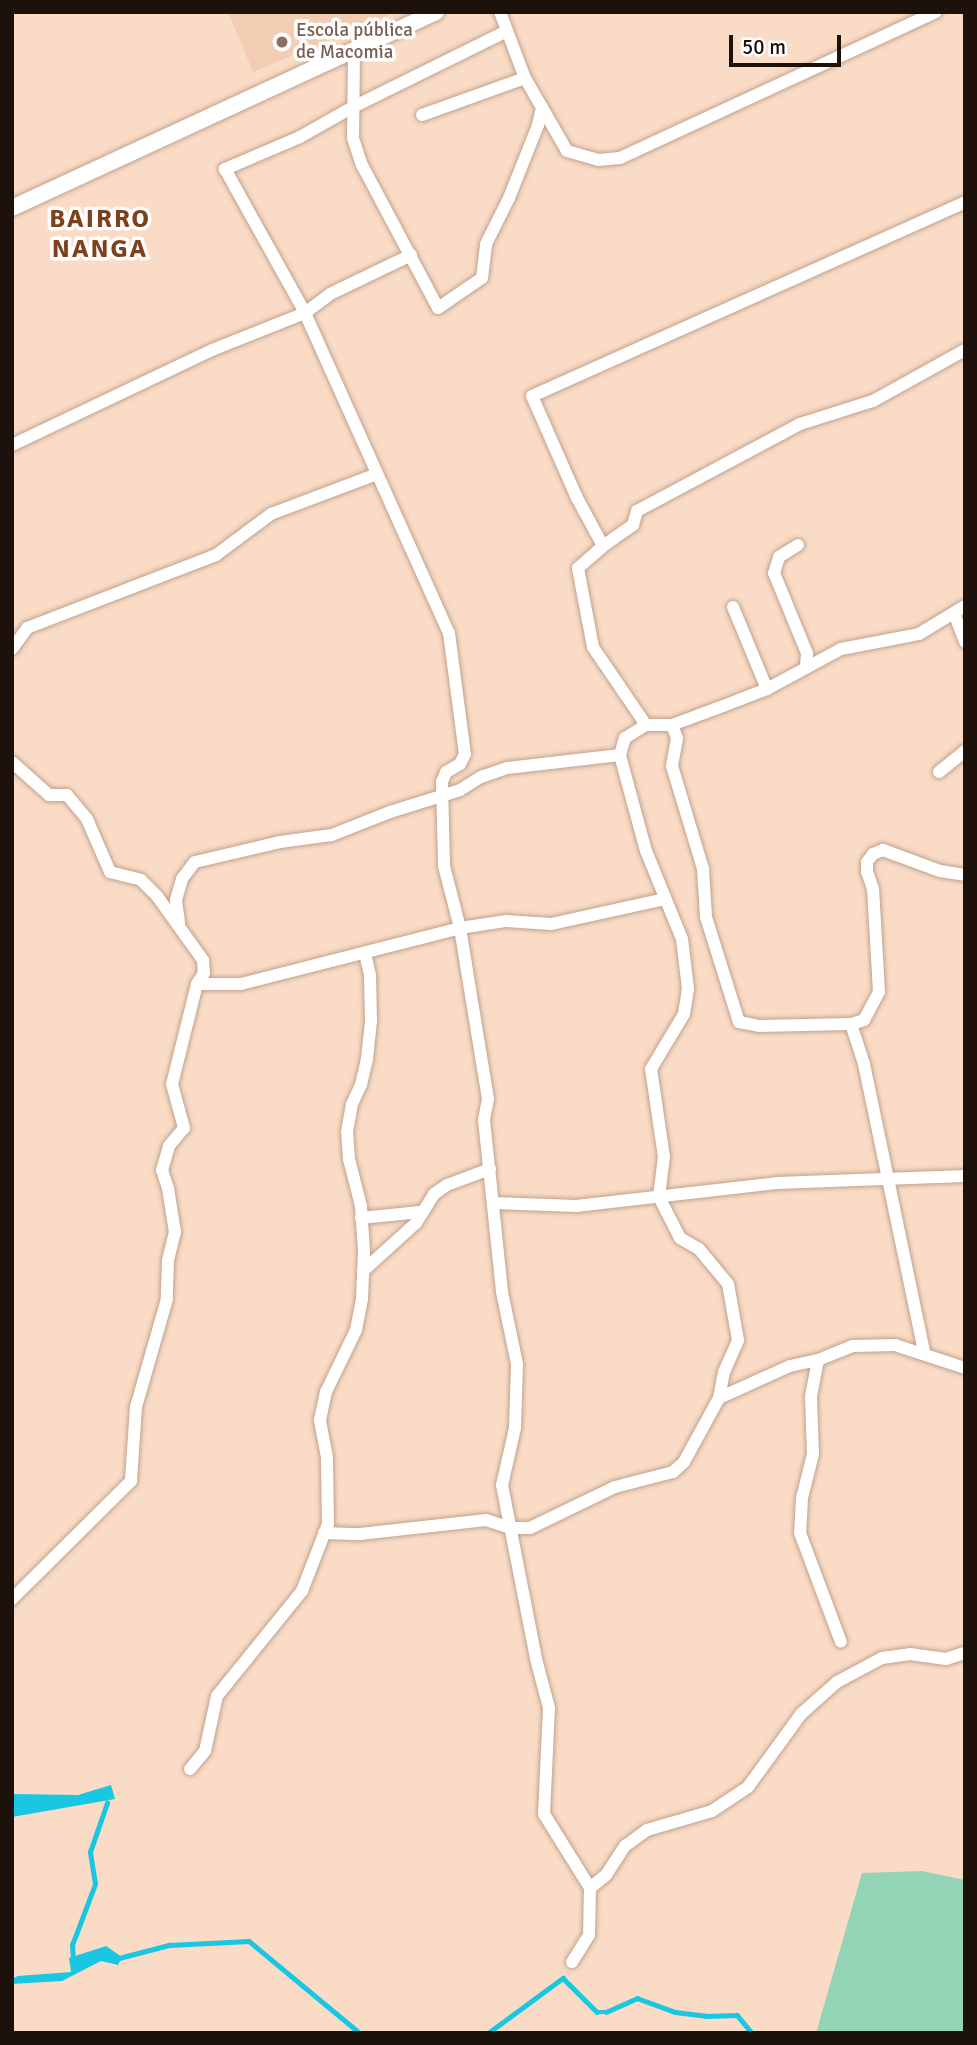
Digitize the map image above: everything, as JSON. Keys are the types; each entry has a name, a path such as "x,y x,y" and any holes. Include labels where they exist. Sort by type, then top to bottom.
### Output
{"street":[{"path":"12,208 436,12"},
{"path":"500,12 525,78 567,150 598,160 620,158 936,12"},
{"path":"507,31 300,137 225,169 305,313 449,633 465,754 460,764 446,772 441,797 444,866 460,928 488,1099 484,1120 502,1292 517,1364 514,1428 502,1485 536,1659 549,1708 544,1814 590,1888 589,1935 572,1962"},
{"path":"354,49 353,138 362,165 438,308 482,278 486,244 509,198 538,125 542,107"},
{"path":"422,115 525,78"},
{"path":"603,546 532,396 965,202"},
{"path":"12,455 18,442 212,351 305,313 330,295 411,255"},
{"path":"646,726 593,647 578,568 633,525 637,511 800,424 873,401 965,351"},
{"path":"12,649 27,628 216,555 271,514 377,474"},
{"path":"798,545 779,557 774,573 807,653 806,667"},
{"path":"733,607 767,689"},
{"path":"324,1533 360,1534 486,1520 512,1528 530,1528 615,1487 673,1472 684,1462 719,1398 724,1372 738,1340 728,1284 699,1249 680,1238 659,1197 664,1157 651,1069 684,1014 688,989 682,939 636,822 620,755 625,738 646,726 672,725 767,689 842,649 919,634 960,609 965,642"},
{"path":"672,725 677,738 672,766 703,869 706,917 738,1023 759,1026 851,1024 864,1020 879,992 873,889 867,872 867,862 873,853 883,850 940,871 965,875"},
{"path":"939,772 965,751"},
{"path":"179,924 176,900 182,879 195,862 280,842 332,835 390,812 441,797 507,768 620,755"},
{"path":"12,762 49,795 67,796 87,819 110,872 141,880 179,924 203,960 204,973 197,984 172,1084 184,1128 169,1146 162,1170 169,1188 175,1232 168,1261 167,1299 136,1407 131,1481 12,1599"},
{"path":"197,984 241,984 460,928 506,921 551,923 665,899"},
{"path":"190,1769 205,1751 217,1696 302,1591 328,1524 327,1457 320,1420 326,1392 356,1330 363,1271 361,1218 349,1159 347,1132 352,1104 364,1072 371,1020 370,975 365,953"},
{"path":"851,1024 876,1118 885,1177 924,1352"},
{"path":"363,1271 416,1223 434,1195 447,1185 490,1170"},
{"path":"493,1203 576,1206 777,1183 965,1176"},
{"path":"361,1218 420,1213"},
{"path":"719,1398 790,1366 818,1360 852,1346 895,1345 924,1352 965,1368"},
{"path":"818,1360 811,1397 813,1454 802,1498 800,1533 841,1642"},
{"path":"590,1888 606,1875 625,1846 647,1830 712,1811 748,1787 801,1714 837,1682 882,1658 910,1654 946,1659 965,1653"}],"shaded area":[{"name":"Escola pública de Macomia","path":"228,12 395,12 253,72"}],"green space":[{"path":"922,1871 965,1880 965,2033 816,2033 862,1873"}],"water":[{"path":"111,1785 115,1799 12,1817 12,1794 78,1795"},
{"path":"106,1946 122,1957 118,1965 101,1961 62,1981 12,1984 12,1979 18,1976 71,1972 69,1958"}],"waterway":[{"path":"73,1962 72,1945 95,1884 90,1852 107,1803"},
{"path":"119,1958 169,1945 249,1941 360,2033"},
{"path":"488,2033 563,1978 597,2012 606,2012 637,1998 675,2012 706,2016 737,2015 752,2033"},
{"path":"809,2033 830,2033"}],"place":[{"name":"Escola pública de Macomia","path":"282,42"}],"district":[{"name":"BAIRRO NANGA","path":"100,235"}]}
